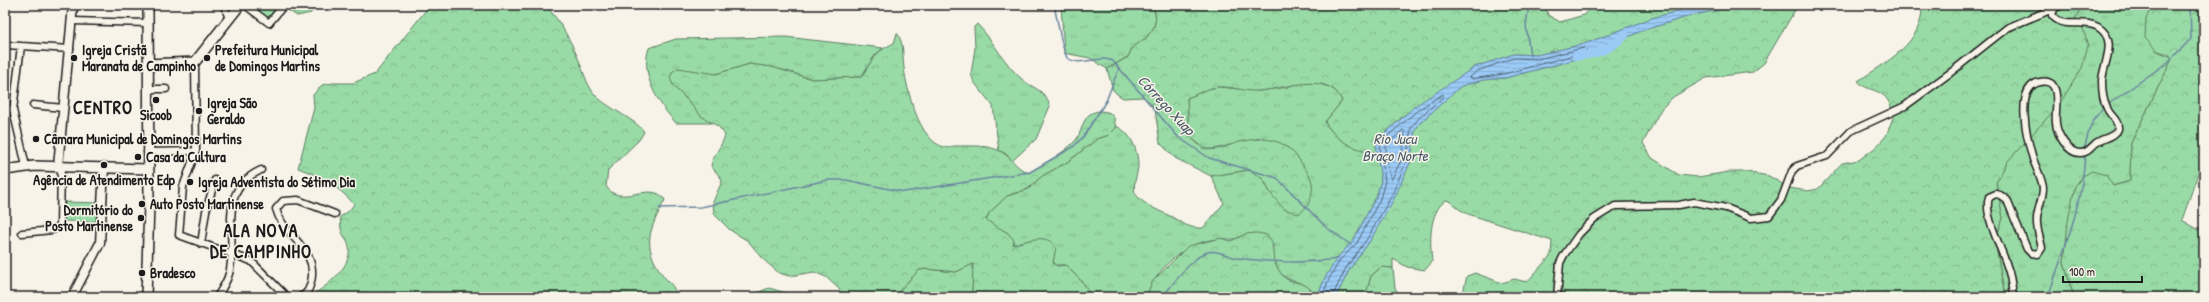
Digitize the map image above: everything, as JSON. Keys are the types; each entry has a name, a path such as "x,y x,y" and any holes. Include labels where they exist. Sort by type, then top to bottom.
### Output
{"main road":[{"path":"146,297 148,5"},
{"path":"147,64 195,62 240,5"},
{"path":"5,170 26,166 148,169"}],"street":[{"path":"22,233 52,230 60,226 59,166 63,108 73,21 73,5"},
{"path":"224,5 229,19"},
{"path":"245,5 269,23 284,5"},
{"path":"1557,297 1560,263 1564,255 1579,234 1606,211 1622,205 1637,207 1679,205 1694,202 1726,208 1751,218 1769,216 1781,200 1792,171 1797,166 1827,156 1851,131 1905,106 1950,73 2006,28 2062,5"},
{"path":"2013,297 2011,278 1991,221 1988,202 1989,197 1996,194 2007,200 2027,248 2031,253 2038,254 2042,248 2037,227 2043,188 2026,130 2024,104 2027,92 2033,85 2042,81 2047,82 2054,89 2058,102 2056,128 2062,140 2071,150 2081,154 2088,151 2100,141 2117,133 2118,129 2116,121 2107,108 2103,92 2103,72 2109,55 2107,38 2102,30 2096,26 2078,22 2062,23 2056,20 2052,15 2054,8"},
{"path":"73,21 148,23"},
{"path":"5,45 70,49"},
{"path":"21,46 13,110 26,166"},
{"path":"195,62 196,150 185,179 178,227 179,235 182,238 230,254 256,265 272,284 287,297"},
{"path":"147,89 166,89"},
{"path":"33,105 63,108"},
{"path":"5,109 13,110"},
{"path":"147,152 196,150"},
{"path":"72,297 100,243 103,223 104,168"},
{"path":"217,297 229,276 230,217 237,192 244,180 262,170"},
{"path":"201,244 209,197 216,180"},
{"path":"300,297 306,294 310,287 312,277 311,261 279,218 276,209 283,201 298,200 334,214"}],"green space":[{"path":"250,5 281,5 270,20"},
{"path":"287,5 317,5 311,13 297,16 285,8"},
{"path":"430,5 545,5 561,25 577,55 586,80 596,96 601,101 636,123 644,132 639,140 608,170 606,186 612,192 619,195 652,192 659,194 665,200 652,228 650,245 655,263 673,287 676,293 675,297 309,297 323,288 338,275 348,259 348,243 341,230 340,217 349,211 354,204 342,192 328,182 314,174 298,168 314,108 313,95 322,85 333,83 353,83 375,74"},
{"path":"1061,5 1153,5 1156,18 1154,27 1147,37 1132,48 1129,56 1107,69 1090,58 1064,53"},
{"path":"1153,5 1545,5 1548,15 1560,22 1584,15 1588,10 1584,5 1701,5 1652,18 1584,44 1537,55 1514,54 1475,67 1403,116 1379,139 1376,146 1378,153 1362,150 1347,144 1330,129 1325,122 1342,101 1336,91 1327,86 1304,84 1258,91 1218,87 1187,98 1189,136 1204,148 1216,149 1243,141 1263,139 1280,143 1295,155 1306,170 1312,184 1309,202 1298,214 1284,209 1271,194 1263,179 1249,170 1211,176 1175,158 1160,143 1155,110 1150,102 1143,97 1123,98 1113,90 1107,69 1128,57 1132,48 1147,37 1154,27 1156,18"},
{"path":"1740,5 1798,5 1764,63 1753,72 1706,78 1673,97 1661,109 1643,143 1652,158 1679,175 1698,177 1729,172 1747,172 1769,176 1789,188 1808,191 1818,189 1842,163 1859,160 1876,147 1886,136 1894,115 1888,101 1883,95 1864,86 1858,81 1891,59 1910,41 1917,30 1921,18 1922,5 2076,5 2079,13 2075,18 2083,29 2088,46 2082,68 2058,106 2007,162 1996,183 2003,218 1995,241 2005,297 1462,297 1467,276 1475,273 1502,283 1514,279 1527,282 1551,255 1552,241 1468,214 1446,200 1436,212 1433,220 1431,237 1432,262 1425,270 1407,267 1393,259 1393,268 1381,267 1371,276 1365,297 1336,297 1349,270 1370,241 1410,163 1415,130 1422,121 1461,86 1483,80 1505,78 1587,56 1641,31 1690,16"},
{"path":"2076,5 2163,5 2150,10 2157,51 2172,57 2172,59 2131,143 2130,181 2113,186 2105,175 2071,210 2064,263 2074,297 2005,297 1995,241 2003,218 1996,183 2007,162 2022,144 2076,20 2075,18 2079,8"},
{"path":"2163,5 2204,5 2204,156 2182,220 2199,230 2204,219 2204,297 2074,297 2064,263 2068,221 2075,186 2083,176 2092,171 2106,175 2113,186 2130,181 2131,143 2172,59 2169,54 2157,51 2145,38 2146,19 2150,10"},
{"path":"977,24 1017,75 1043,93 1050,106 1036,139 1012,161 1005,153 999,151 993,106 974,82 971,74 975,48 974,27"},
{"path":"897,33 900,37 902,46 903,63 908,89 916,114 928,135 935,143 944,147 976,146 995,149 1005,154 1019,168 1029,173 1070,146 1077,138 1086,118 1092,113 1104,111 1110,113 1114,118 1116,128 1109,135 1097,139 1069,161 1042,176 1028,189 1007,196 989,213 986,220 1008,233 1014,240 1013,245 1036,239 1052,242 1056,247 1053,263 1057,266 1066,265 1084,284 1089,297 969,297 972,291 973,264 956,272 927,269 919,270 893,297 844,297 839,289 826,277 814,272 789,276 779,273 765,261 748,241 730,230 714,214 713,202 722,181 711,166 725,135 719,127 701,116 687,99 674,87 670,78 672,72 678,68 716,74 750,64 772,67 812,79 861,77 877,54 894,43"},
{"path":"785,37 883,48 875,55 861,77 812,79 783,70 750,64 716,74 704,74 692,70 674,87 701,115 711,123 676,123 663,107 652,88 647,68 649,48 676,39"},
{"path":"1296,83 1323,85 1335,90 1342,101 1325,122 1335,134 1347,144 1362,150 1378,153 1381,181 1376,197 1353,241 1337,258 1325,278 1317,297 1314,297 1305,285 1291,280 1278,270 1275,261 1274,246 1246,234 1235,239 1220,239 1196,244 1185,250 1175,257 1158,275 1146,297 1089,297 1084,284 1066,265 1054,265 1053,258 1030,240 1012,245 1008,233 986,221 989,213 1007,196 1029,189 1042,176 1069,161 1097,139 1109,135 1116,128 1116,126 1129,136 1136,151 1138,167 1134,189 1137,196 1148,205 1190,227 1203,228 1224,203 1211,176 1249,170 1263,179 1271,194 1264,137 1215,149 1205,149 1189,136 1187,98 1205,89 1219,87 1259,91 1288,87"},
{"path":"65,202 100,203 99,222 64,221"},
{"path":"1255,233 1266,235 1271,241 1275,263 1284,277 1307,286 1314,297 1146,297 1152,282 1188,246 1221,238 1231,241 1246,234"},
{"path":"974,263 972,291 969,297 893,297 919,270 927,269 956,272"},
{"path":"1381,267 1393,268 1395,288 1401,297 1365,297 1371,276"},
{"path":"769,288 800,297 752,297 754,294"}],"water":[{"name":"Rio Jucu Braço Norte","path":"1701,5 1740,5 1690,16 1641,31 1587,56 1505,78 1483,80 1461,86 1422,121 1415,130 1410,163 1394,199 1370,241 1349,270 1336,297 1317,297 1325,278 1337,258 1353,241 1376,197 1381,181 1376,146 1379,139 1415,106 1475,67 1514,54 1537,55 1584,44 1652,18"}],"waterway":[{"name":"Córrego Xuap","path":"1054,5 1062,44 1067,58 1078,62 1102,59 1113,61 1178,137 1209,158 1277,178 1327,228 1351,245"},
{"path":"1529,5 1526,25 1530,56"},
{"path":"2110,103 2168,62 2191,39 2190,5"},
{"name":"Rio Jucu Braço Norte","path":"1576,56 1603,50 1615,44 1625,35"},
{"path":"659,208 701,207 828,180 846,180 904,192 1030,172 1073,147 1083,137 1106,101 1119,68"},
{"path":"2085,147 2091,126 2096,116 2104,107"},
{"path":"2048,297 2066,245 2076,210 2085,155"},
{"path":"1162,297 1193,261 1205,253 1212,251 1237,258 1275,261 1312,262 1338,259"}],"place":[{"name":"Igreja Cristã Maranata de Campinho","path":"74,58"},
{"name":"Prefeitura Municipal de Domingos Martins","path":"207,58"},
{"name":"Sicoob","path":"156,100"},
{"name":"Igreja São Geraldo","path":"199,111"},
{"name":"Câmara Municipal de Domingos Martins","path":"36,139"},
{"name":"Casa da Cultura","path":"138,157"},
{"name":"Agência de Atendimento Edp","path":"104,165"},
{"name":"Igreja Adventista do Sétimo Dia","path":"190,182"},
{"name":"Auto Posto Martinense","path":"142,204"},
{"name":"Dormitório do Posto Martinense","path":"141,218"},
{"name":"Bradesco","path":"142,273"}],"district":[{"name":"CENTRO","path":"103,108"},
{"name":"ALA NOVA DE CAMPINHO","path":"261,241"}]}
